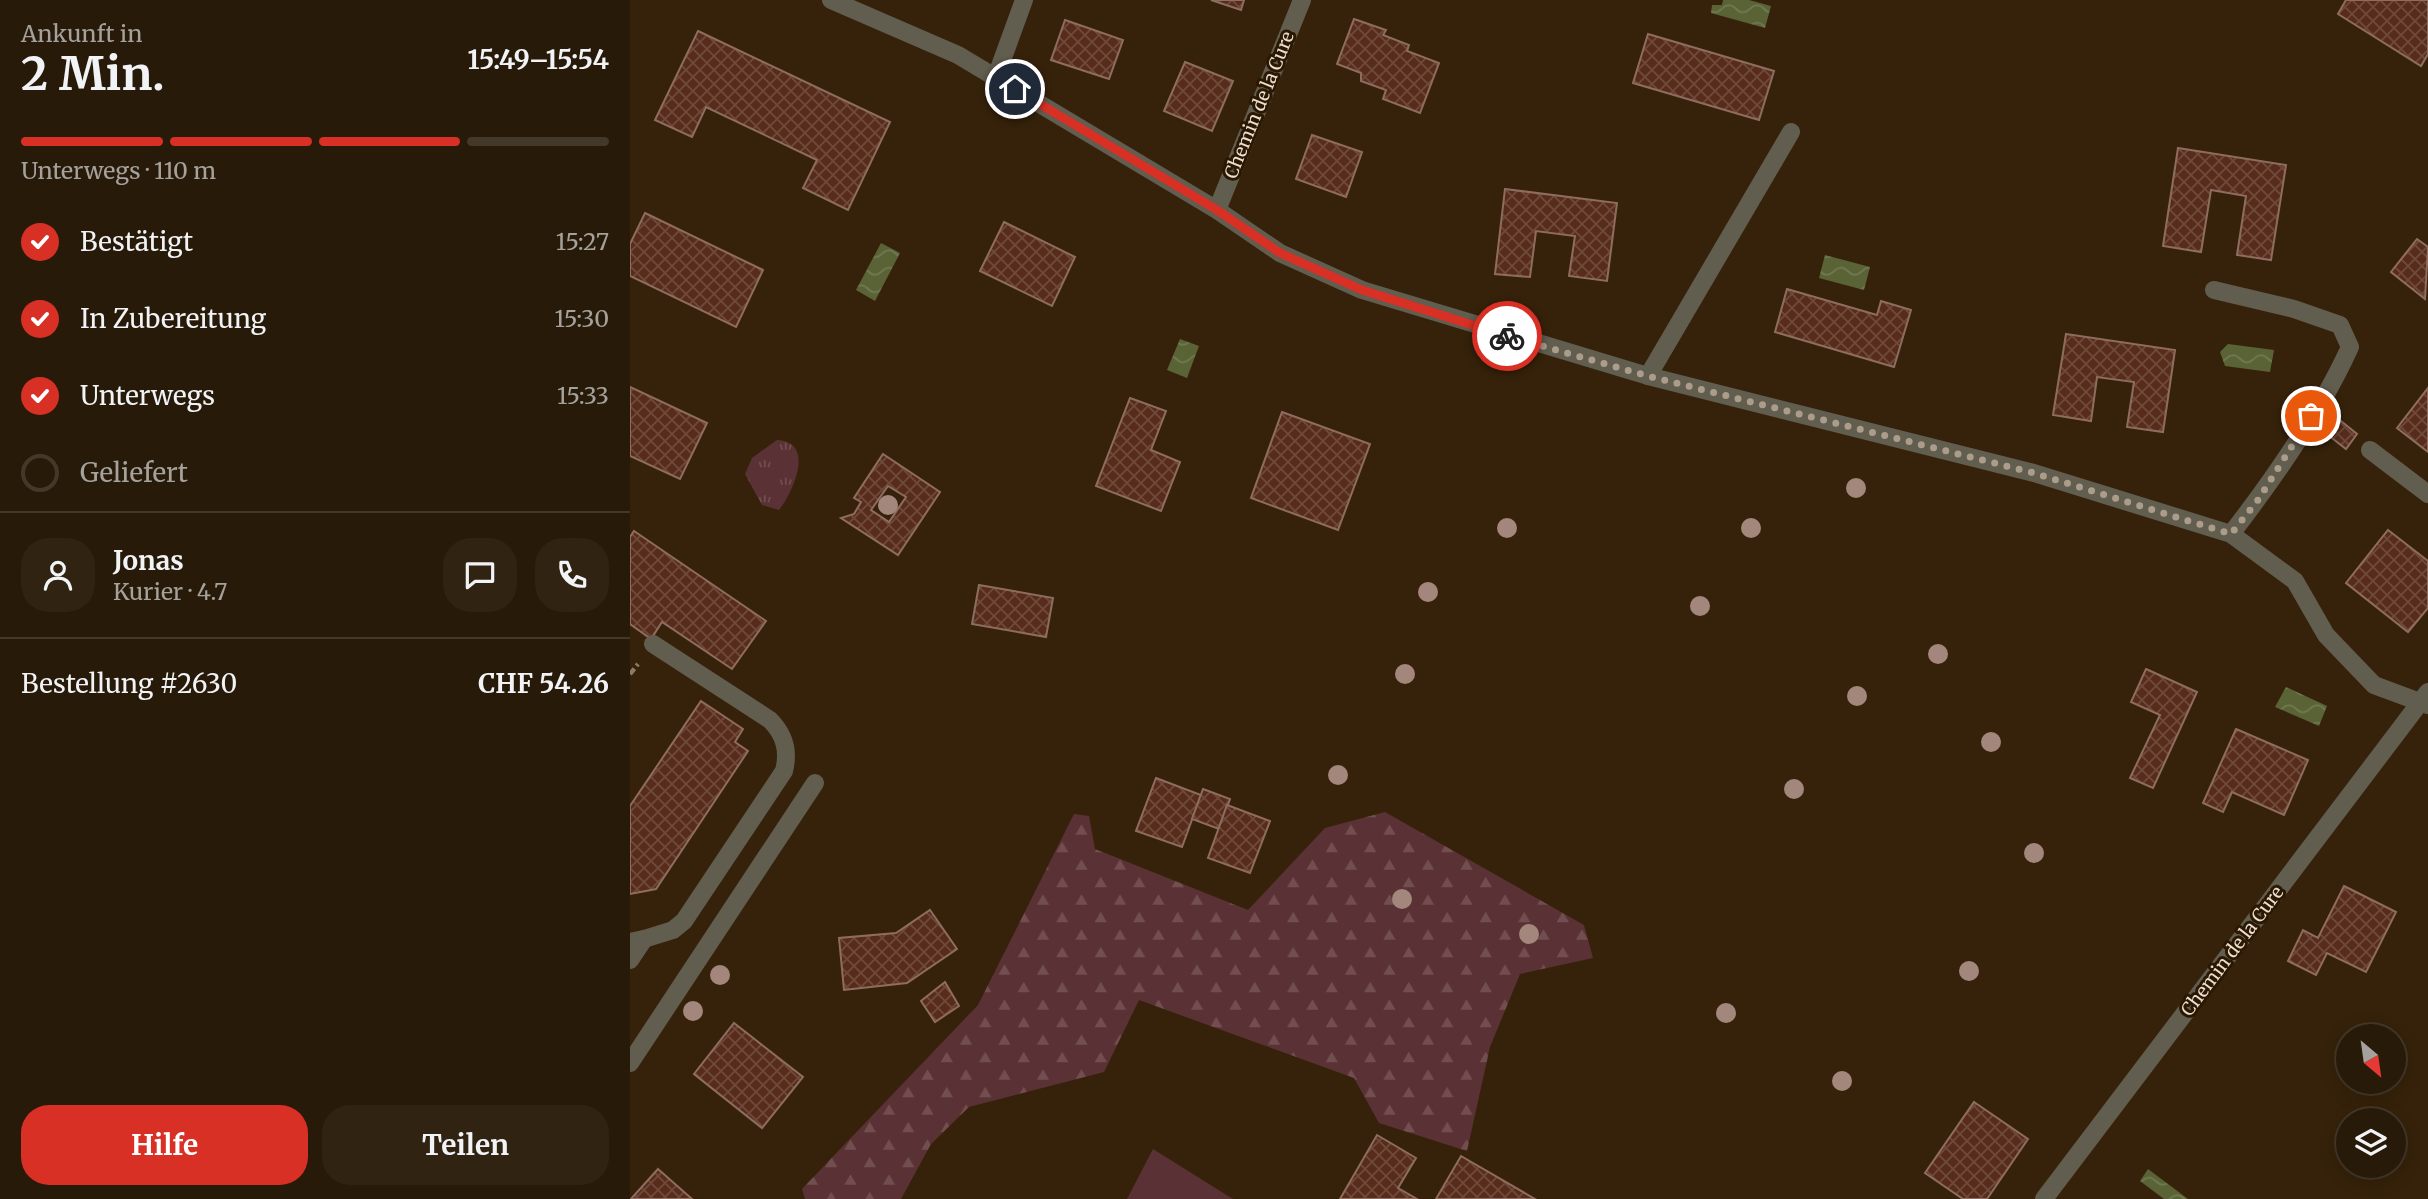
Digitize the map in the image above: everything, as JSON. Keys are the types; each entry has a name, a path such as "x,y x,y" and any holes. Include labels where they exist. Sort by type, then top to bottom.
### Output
{"street":[{"name":"Chemin de la Cure","path":"831,0 958,55 1217,210 1280,253 1362,290 1648,376 2034,473 2231,534 2295,581 2326,635 2374,685 2425,700 2044,1199"},
{"path":"996,77 1024,0"},
{"name":"Chemin de la Cure","path":"1217,210 1302,0"},
{"path":"1648,376 1791,132"},
{"path":"2214,290 2294,309 2340,325 2350,347 2338,374 2258,500 2231,534"},
{"path":"2370,450 2428,494"},
{"path":"630,960 637,941 673,930 684,921 784,771 788,757 779,729 770,720 653,644"},
{"path":"630,1063 814,783"}],"green space":[{"path":"777,440 789,443 796,449 798,458 795,480 779,510 762,505 745,474 752,458"},
{"path":"1385,812 1584,925 1593,958 1520,974 1490,1047 1467,1151 1379,1123 1354,1078 1139,1000 1104,1072 969,1107 931,1144 901,1199 805,1199 802,1189 978,1005 1074,814 1089,816 1095,849 1248,910 1325,828"},
{"path":"1153,1149 1233,1199 1127,1199"}],"water":[{"path":"1723,0 1749,0 1771,6 1765,28 1711,13 1712,5 1722,5"},
{"path":"881,243 900,253 875,301 856,290"},
{"path":"1825,255 1870,267 1864,290 1819,278"},
{"path":"1180,339 1199,346 1187,378 1167,370"},
{"path":"2228,344 2274,350 2270,372 2225,366 2220,352"},
{"path":"2286,687 2327,706 2319,726 2275,707"},
{"path":"2148,1169 2188,1199 2164,1199 2140,1181"}],"building":[{"path":"1211,0 1244,0 1241,10"},
{"path":"2346,0 2428,0 2428,54 2421,66 2338,14"},
{"path":"1354,19 1386,30 1383,35 1409,45 1407,51 1439,63 1420,113 1383,99 1386,90 1361,81 1361,73 1337,64"},
{"path":"1065,20 1123,40 1109,79 1051,60"},
{"path":"698,31 890,122 848,210 803,188 817,160 706,107 692,137 655,120"},
{"path":"1648,34 1774,71 1759,120 1633,83"},
{"path":"1185,62 1233,81 1212,131 1164,111"},
{"path":"1312,135 1362,152 1346,197 1296,179"},
{"path":"2178,148 2286,165 2271,260 2237,255 2246,196 2211,190 2201,252 2163,246"},
{"path":"1505,189 1617,203 1607,281 1569,276 1575,236 1536,231 1530,277 1495,274"},
{"path":"645,213 763,270 736,327 630,276 630,244"},
{"path":"1004,222 1075,257 1052,306 980,271"},
{"path":"2417,239 2428,247 2425,299 2391,272"},
{"path":"1787,289 1877,315 1881,301 1911,310 1894,367 1775,332"},
{"path":"2066,334 2175,350 2163,432 2127,427 2134,382 2097,377 2091,421 2053,415"},
{"path":"630,387 707,423 680,479 630,456"},
{"path":"2428,388 2428,452 2397,428"},
{"path":"1130,398 1166,411 1151,450 1180,462 1161,511 1096,486"},
{"path":"1282,412 1370,444 1338,530 1251,498"},
{"path":"2336,417 2357,434 2346,449 2328,435"},
{"path":"883,454 940,492 898,555 841,518 854,514 861,502 854,498","holes":["888,486 906,497 889,522 871,510"]},
{"path":"2388,530 2428,561 2428,608 2408,632 2346,583"},
{"path":"634,531 766,621 732,669 662,622 651,639 630,624 630,537"},
{"path":"979,585 1053,598 1046,637 972,624"},
{"path":"2146,669 2197,692 2153,788 2130,778 2160,715 2131,702"},
{"path":"701,701 743,729 735,742 748,751 656,889 630,894 630,806"},
{"path":"2236,729 2308,760 2284,815 2232,792 2223,812 2203,803"},
{"path":"1156,778 1201,795 1182,847 1136,831"},
{"path":"1203,789 1230,799 1219,829 1192,819"},
{"path":"1227,805 1270,821 1250,873 1208,858"},
{"path":"2344,886 2396,912 2366,972 2327,953 2316,975 2288,961 2303,930 2318,938"},
{"path":"930,910 957,949 907,983 844,990 839,938 896,933"},
{"path":"945,982 959,1006 935,1022 921,1001"},
{"path":"734,1023 803,1077 762,1128 694,1074"},
{"path":"1974,1102 2028,1139 1987,1199 1963,1199 1925,1173"},
{"path":"1377,1135 1416,1158 1398,1188 1417,1199 1340,1199"},
{"path":"1461,1156 1535,1199 1436,1199"},
{"path":"658,1169 692,1199 631,1199"}],"way so far":[{"path":"1507,336 1648,376 2034,473 2231,534 2258,500 2311,416"}],"route":[{"path":"1015,89 1217,210 1280,253 1362,290 1507,336"}]}
